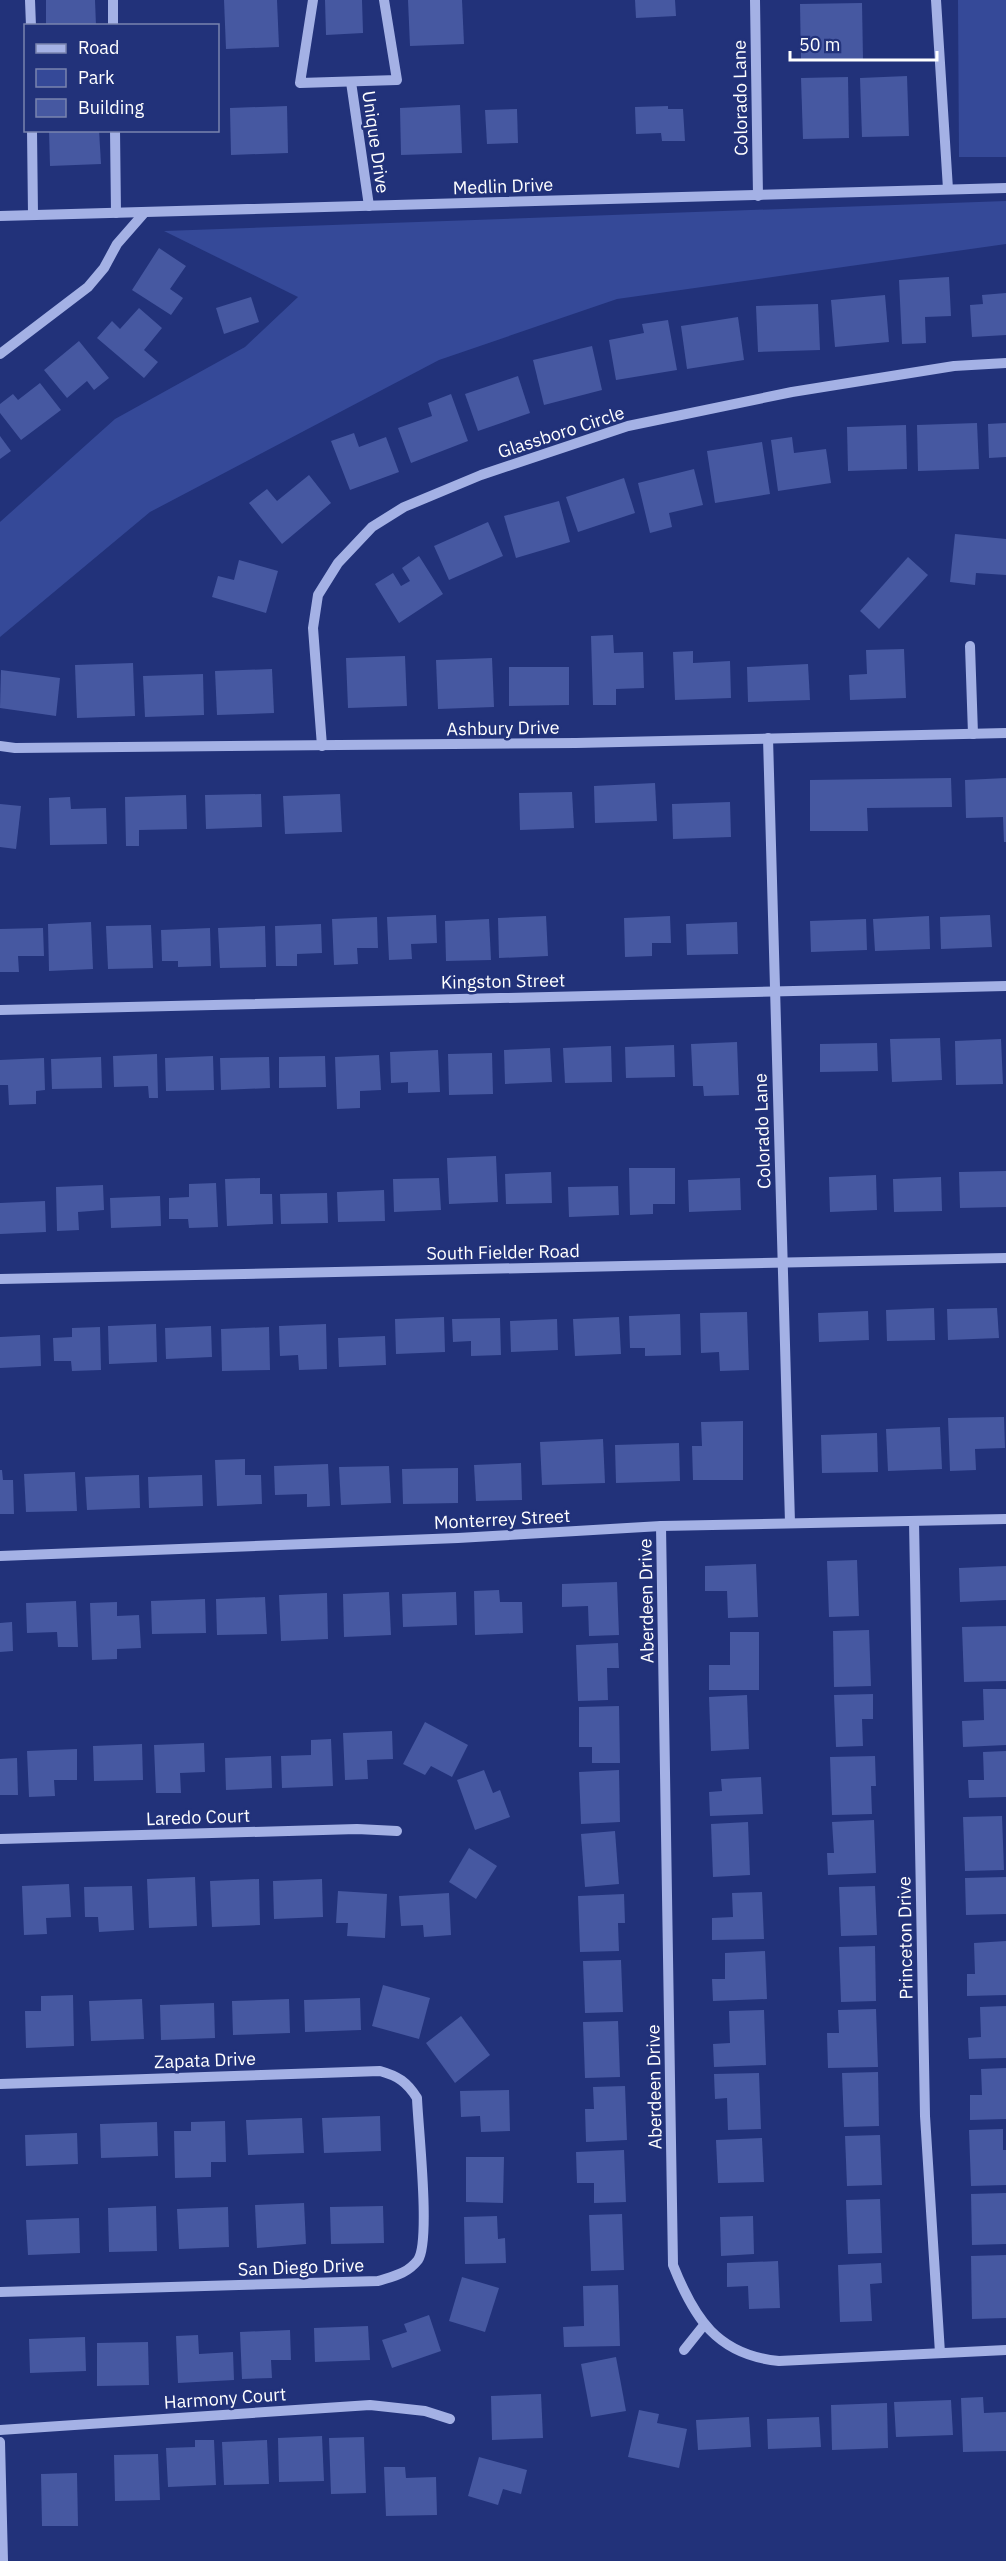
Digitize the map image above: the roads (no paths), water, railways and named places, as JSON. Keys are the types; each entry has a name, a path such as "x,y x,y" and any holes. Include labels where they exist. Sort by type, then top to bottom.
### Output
{"street":[{"path":"30,0 31,24"},
{"path":"113,0 113,24"},
{"name":"Unique Drive","path":"313,0 300,83 397,80 384,0"},
{"name":"Colorado Lane","path":"755,0 758,196"},
{"path":"936,0 948,189"},
{"name":"Unique Drive","path":"351,82 369,206"},
{"path":"32,132 33,215"},
{"path":"115,132 116,213"},
{"name":"Medlin Drive","path":"0,216 1006,188"},
{"path":"0,354 88,287 104,268 117,244 145,212"},
{"name":"Glassboro Circle","path":"322,746 313,628 318,595 338,563 372,527 404,507 481,475 628,426 792,392 954,366 1006,363"},
{"path":"970,646 973,734"},
{"name":"Ashbury Drive","path":"0,746 15,748 576,743 1006,733"},
{"name":"Colorado Lane","path":"768,738 790,1523"},
{"name":"Kingston Street","path":"0,1010 171,1004 775,993 1006,986"},
{"name":"South Fielder Road","path":"0,1279 1006,1258"},
{"name":"Monterrey Street","path":"0,1556 458,1538 662,1526 1006,1519"},
{"name":"Princeton Drive","path":"914,1521 925,2116 940,2353"},
{"name":"Aberdeen Drive","path":"662,1526 673,2265 686,2299 716,2339 743,2353 764,2360 1006,2350"},
{"name":"Laredo Court","path":"0,1839 357,1829 397,1831"},
{"name":"Zapata Drive","path":"0,2084 380,2071 397,2076 408,2084"},
{"name":"San Diego Drive","path":"0,2292 378,2281 407,2273 420,2258 424,2232 417,2098 408,2084"},
{"path":"684,2350 704,2325"},
{"name":"Harmony Court","path":"0,2430 370,2405 426,2410 450,2419"},
{"path":"0,2442 3,2561"}]}
